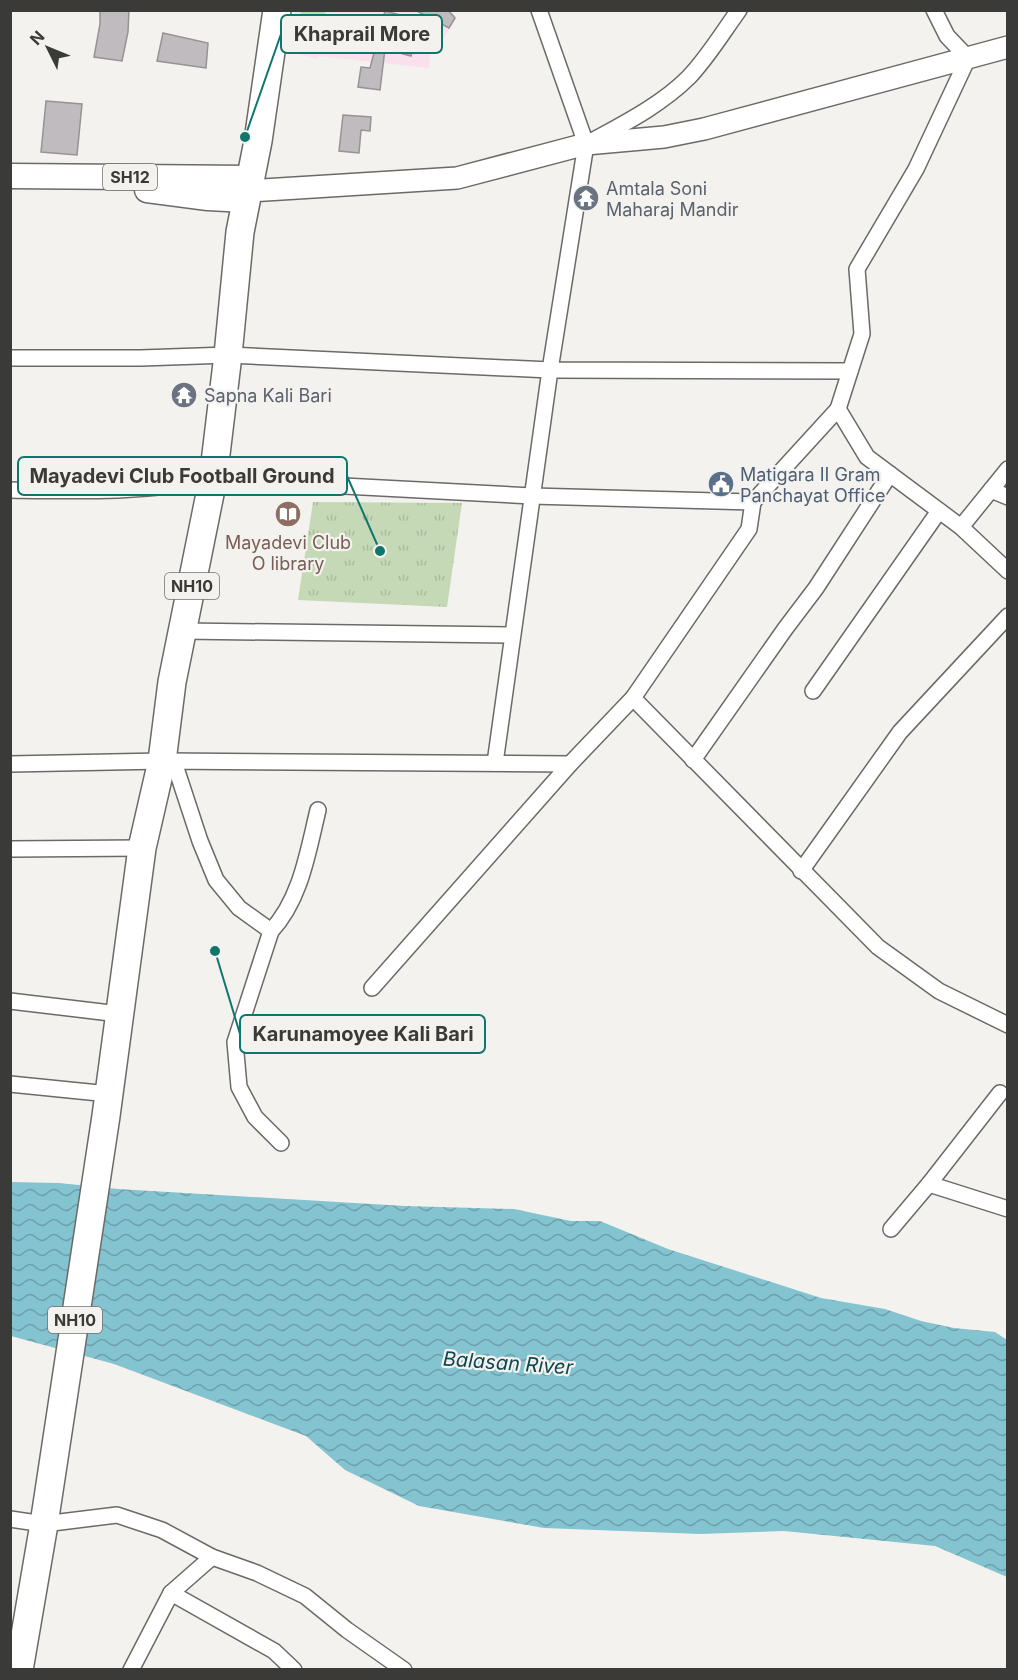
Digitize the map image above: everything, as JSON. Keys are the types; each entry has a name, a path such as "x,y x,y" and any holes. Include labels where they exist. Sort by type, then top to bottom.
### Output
{"highway":[{"name":"NH10","path":"17,1657 44,1524 108,1105 142,848 168,761 172,682 213,479 240,232 258,141 277,10"},
{"path":"271,54 288,10"}],"main road":[{"name":"SH12","path":"10,176 248,190"},
{"name":"SH12","path":"40,177 208,198 248,190"},
{"path":"208,198 225,209 240,232"}],"street":[{"path":"495,763 550,370 586,144 539,10"},
{"path":"586,144 632,120 672,93 691,75 739,10"},
{"path":"934,10 947,36 968,58"},
{"path":"248,190 457,178 586,144 664,137 704,129 1008,47"},
{"path":"372,988 570,764 633,698 749,529 753,502 838,409 862,334 857,269 916,169 968,58"},
{"path":"10,358 141,358 228,355 550,370 850,371"},
{"path":"838,409 867,457 961,527 1008,571"},
{"path":"961,527 1008,469"},
{"path":"693,760 778,638 816,588 890,474"},
{"path":"10,490 177,486 213,479 532,496 753,502"},
{"path":"991,490 1008,496"},
{"path":"813,692 939,511"},
{"path":"801,871 900,732 1008,615"},
{"path":"183,631 512,635"},
{"path":"633,698 801,871 878,946 939,991 1008,1025"},
{"path":"10,764 168,761 570,764"},
{"path":"168,761 216,880 239,908 271,931"},
{"path":"281,1143 255,1117 239,1087 234,1042 271,931 280,921 301,880 318,810"},
{"path":"10,849 142,848"},
{"path":"10,1001 119,1014"},
{"path":"10,1084 108,1105"},
{"path":"891,1229 1000,1094"},
{"path":"929,1184 1008,1209"},
{"path":"10,1519 44,1524 117,1515 162,1530 212,1557 257,1573 305,1596 346,1630 404,1670"},
{"path":"131,1670 171,1593 212,1557"},
{"path":"171,1593 274,1652 294,1670"}],"shaded area":[{"path":"450,10 457,17 444,38 431,38 429,68 318,56 317,59 284,50 295,11"}],"green space":[{"path":"301,11 326,11 320,34 297,28"},
{"path":"313,502 462,503 447,607 298,600"}],"water":[{"name":"Balasan River","path":"10,1182 59,1183 118,1189 405,1206 514,1209 571,1221 600,1221 668,1249 821,1298 885,1309 921,1321 954,1328 995,1332 1007,1340 1007,1577 935,1546 784,1531 700,1534 544,1528 419,1506 345,1470 306,1436 114,1364 11,1336"}],"building":[{"path":"100,10 129,10 128,32 122,61 94,57"},
{"path":"415,10 448,10 455,18 449,28"},
{"path":"385,11 420,20 411,56 385,49 380,90 358,87 361,67 370,68"},
{"path":"163,33 208,43 206,68 157,61"},
{"path":"46,101 82,104 77,155 41,152"},
{"path":"343,115 371,117 370,131 361,130 359,153 339,151"}],"place":[{"name":"Khaprail More","path":"245,137"},
{"name":"Amtala Soni Maharaj Mandir","path":"586,198"},
{"name":"Sapna Kali Bari","path":"184,395"},
{"name":"Matigara II Gram Panchayat Office","path":"721,484"},
{"name":"Mayadevi Club O library","path":"288,514"},
{"name":"Mayadevi Club Football Ground","path":"380,551"},
{"name":"Karunamoyee Kali Bari","path":"215,951"}]}
